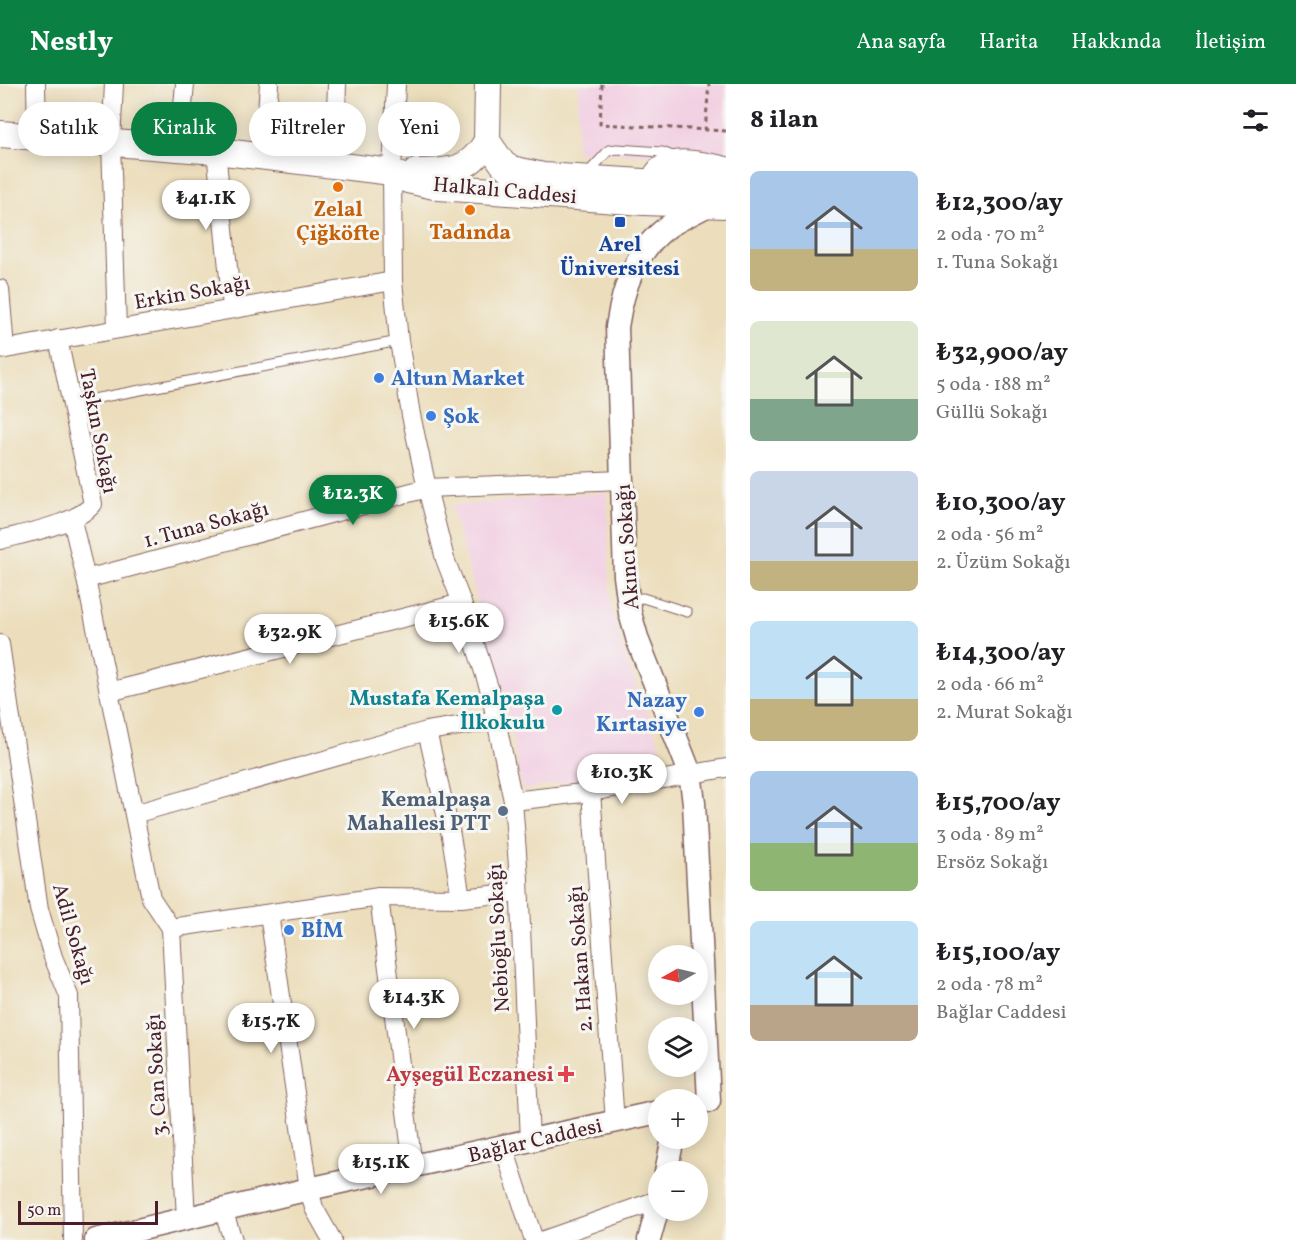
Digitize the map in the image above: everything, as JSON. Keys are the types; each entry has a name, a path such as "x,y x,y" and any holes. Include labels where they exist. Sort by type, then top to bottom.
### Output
{"main road":[{"path":"392,172 457,169 470,163 488,141 488,84"},
{"name":"Halkalı Caddesi","path":"0,134 18,136"},
{"name":"Halkalı Caddesi","path":"488,141 503,164 511,169 543,176 579,178 657,192 721,199"},
{"name":"Halkalı Caddesi","path":"237,154 392,172 408,180 439,187 657,192"},
{"path":"657,192 657,173 665,166 691,164 726,170"}],"street":[{"path":"36,84 36,102"},
{"path":"113,102 114,84"},
{"path":"183,102 185,84"},
{"path":"264,157 269,84"},
{"path":"334,165 337,84"},
{"name":"Nebioğlu Sokağı","path":"396,84 392,172 393,281 399,341 411,415 427,488 445,559 462,603 490,691 513,801 530,1142"},
{"path":"111,156 117,329"},
{"path":"217,156 232,308"},
{"name":"Akıncı Sokağı","path":"711,1100 694,802 690,774 638,641 625,576 617,327 622,298 631,273 643,252 670,226 721,199"},
{"name":"Erkin Sokağı","path":"3,349 393,281"},
{"path":"0,289 3,349"},
{"name":"Taşkın Sokağı","path":"0,540 72,520 86,513 93,504 58,339"},
{"name":"1. Tuna Sokağı","path":"86,579 427,488 621,480"},
{"path":"72,520 152,898 171,928 379,897 461,898 519,892"},
{"path":"110,692 462,603"},
{"name":"Adil Sokağı","path":"0,644 39,909 53,957 69,996 73,1240"},
{"path":"134,814 427,731 497,720"},
{"path":"427,731 451,836 461,898"},
{"path":"513,801 591,792 726,768"},
{"name":"2. Hakan Sokağı","path":"591,792 615,1122"},
{"path":"379,897 413,1167"},
{"path":"269,914 309,1190 314,1208 333,1240"},
{"name":"3. Can Sokağı","path":"171,928 186,1219"},
{"name":"Bağlar Caddesi","path":"109,1238 309,1190 648,1114"},
{"path":"504,1148 534,1240"},
{"path":"544,1240 648,1204"},
{"path":"223,1210 233,1240"},
{"path":"649,1240 654,1221"}],"lane":[{"path":"579,178 592,170 609,150 617,149 662,152 691,164"},
{"path":"72,403 399,341"},
{"path":"628,599 643,598 687,612"}],"path":[{"path":"602,84 600,124 726,132"},
{"path":"705,131 709,84"}],"shaded area":[{"path":"579,84 726,84 726,157 576,152"},
{"path":"607,492 610,601 623,651 667,764 522,790 506,702 451,506"}],"place":[{"name":"Zelal Çiğköfte","path":"338,187"},
{"name":"Tadında","path":"470,210"},
{"name":"Arel Üniversitesi","path":"620,222"},
{"name":"Altun Market","path":"379,378"},
{"name":"Şok","path":"431,416"},
{"name":"Mustafa Kemalpaşa İlkokulu","path":"557,710"},
{"name":"Nazay Kırtasiye","path":"699,712"},
{"name":"Kemalpaşa Mahallesi PTT","path":"503,811"},
{"name":"BİM","path":"289,930"},
{"name":"Ayşegül Eczanesi","path":"566,1074"}]}
